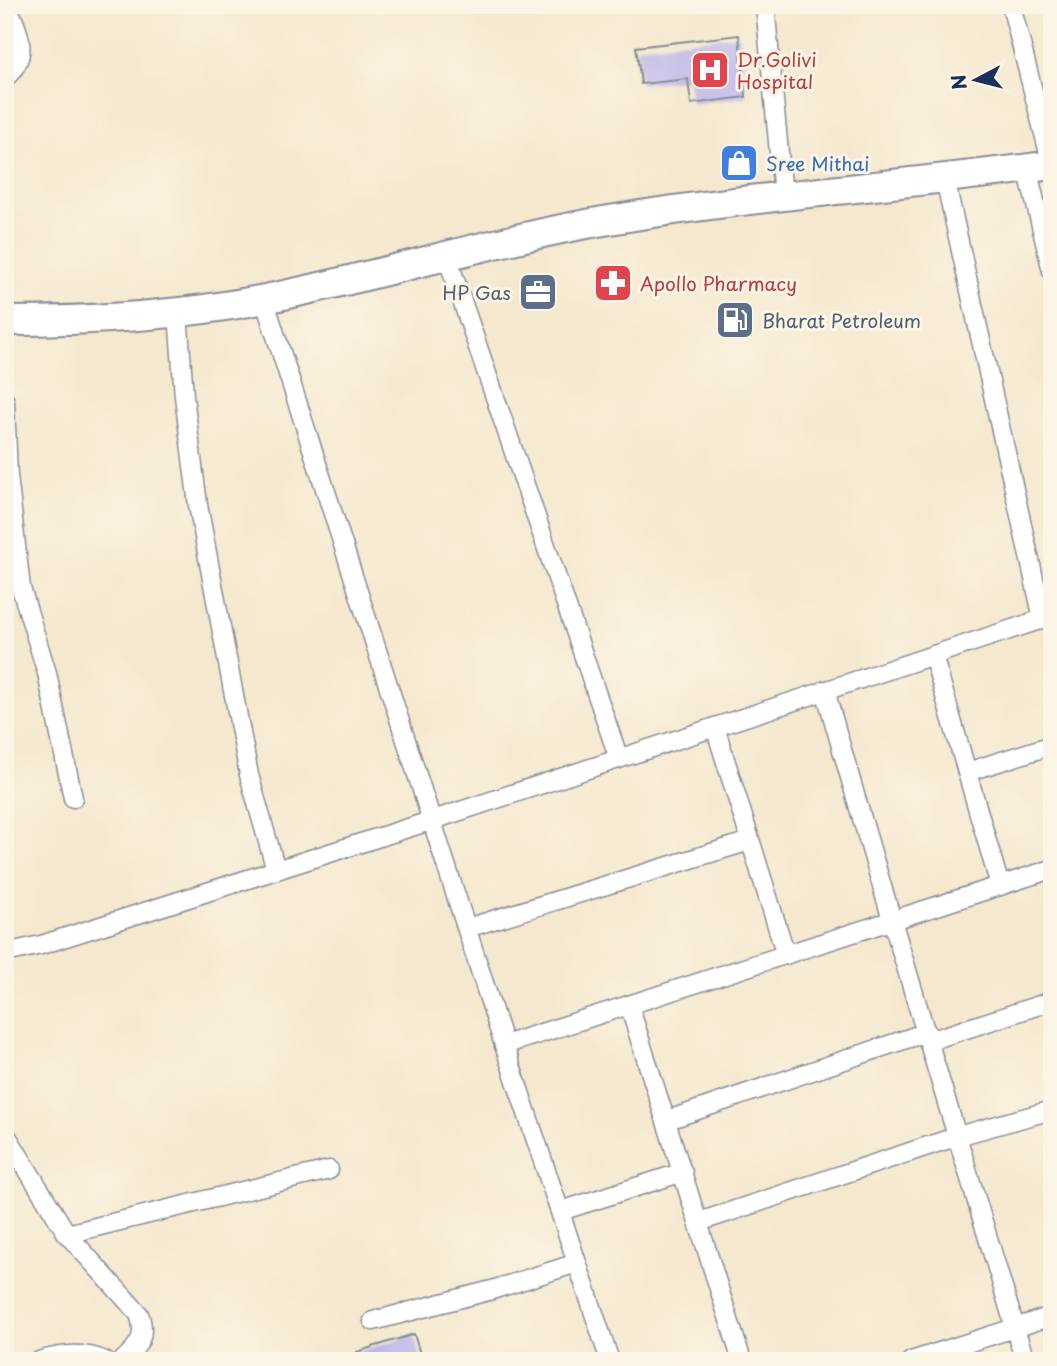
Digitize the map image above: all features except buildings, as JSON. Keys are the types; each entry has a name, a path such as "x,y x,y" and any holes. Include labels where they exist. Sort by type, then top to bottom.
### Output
{"main road":[{"path":"5,321 129,318 178,313 264,299 446,254 592,223 783,195 1044,166"}],"street":[{"path":"5,78 21,58 22,46 7,5"},
{"path":"765,5 783,195"},
{"path":"1011,5 1044,166 1052,271"},
{"path":"5,953 41,945 433,820 1047,617 945,179"},
{"path":"446,254 619,759"},
{"path":"264,299 504,1045 610,1361"},
{"path":"178,313 184,396 198,505 244,748 276,870"},
{"path":"5,401 8,477 21,588 47,673 72,798"},
{"path":"933,655 1000,886"},
{"path":"825,690 890,921 928,1037 1025,1361"},
{"path":"715,727 786,955"},
{"path":"967,772 1052,745"},
{"path":"467,928 750,841"},
{"path":"504,1045 1052,869"},
{"path":"668,1120 928,1037 1052,1001"},
{"path":"629,1005 743,1361"},
{"path":"699,1222 958,1136 1052,1110"},
{"path":"5,1133 67,1234 139,1314 143,1325 141,1342 122,1361"},
{"path":"67,1234 329,1170"},
{"path":"561,1210 683,1172"},
{"path":"373,1321 492,1290 577,1263"},
{"path":"911,1361 1052,1316"},
{"path":"39,1361 77,1354 93,1355 105,1361"}],"place":[{"name":"Dr.Golivi Hospital","path":"710,70"},
{"name":"Sree Mithai","path":"739,163"},
{"name":"Apollo Pharmacy","path":"613,283"},
{"name":"HP Gas","path":"538,292"},
{"name":"Bharat Petroleum","path":"735,320"}]}
